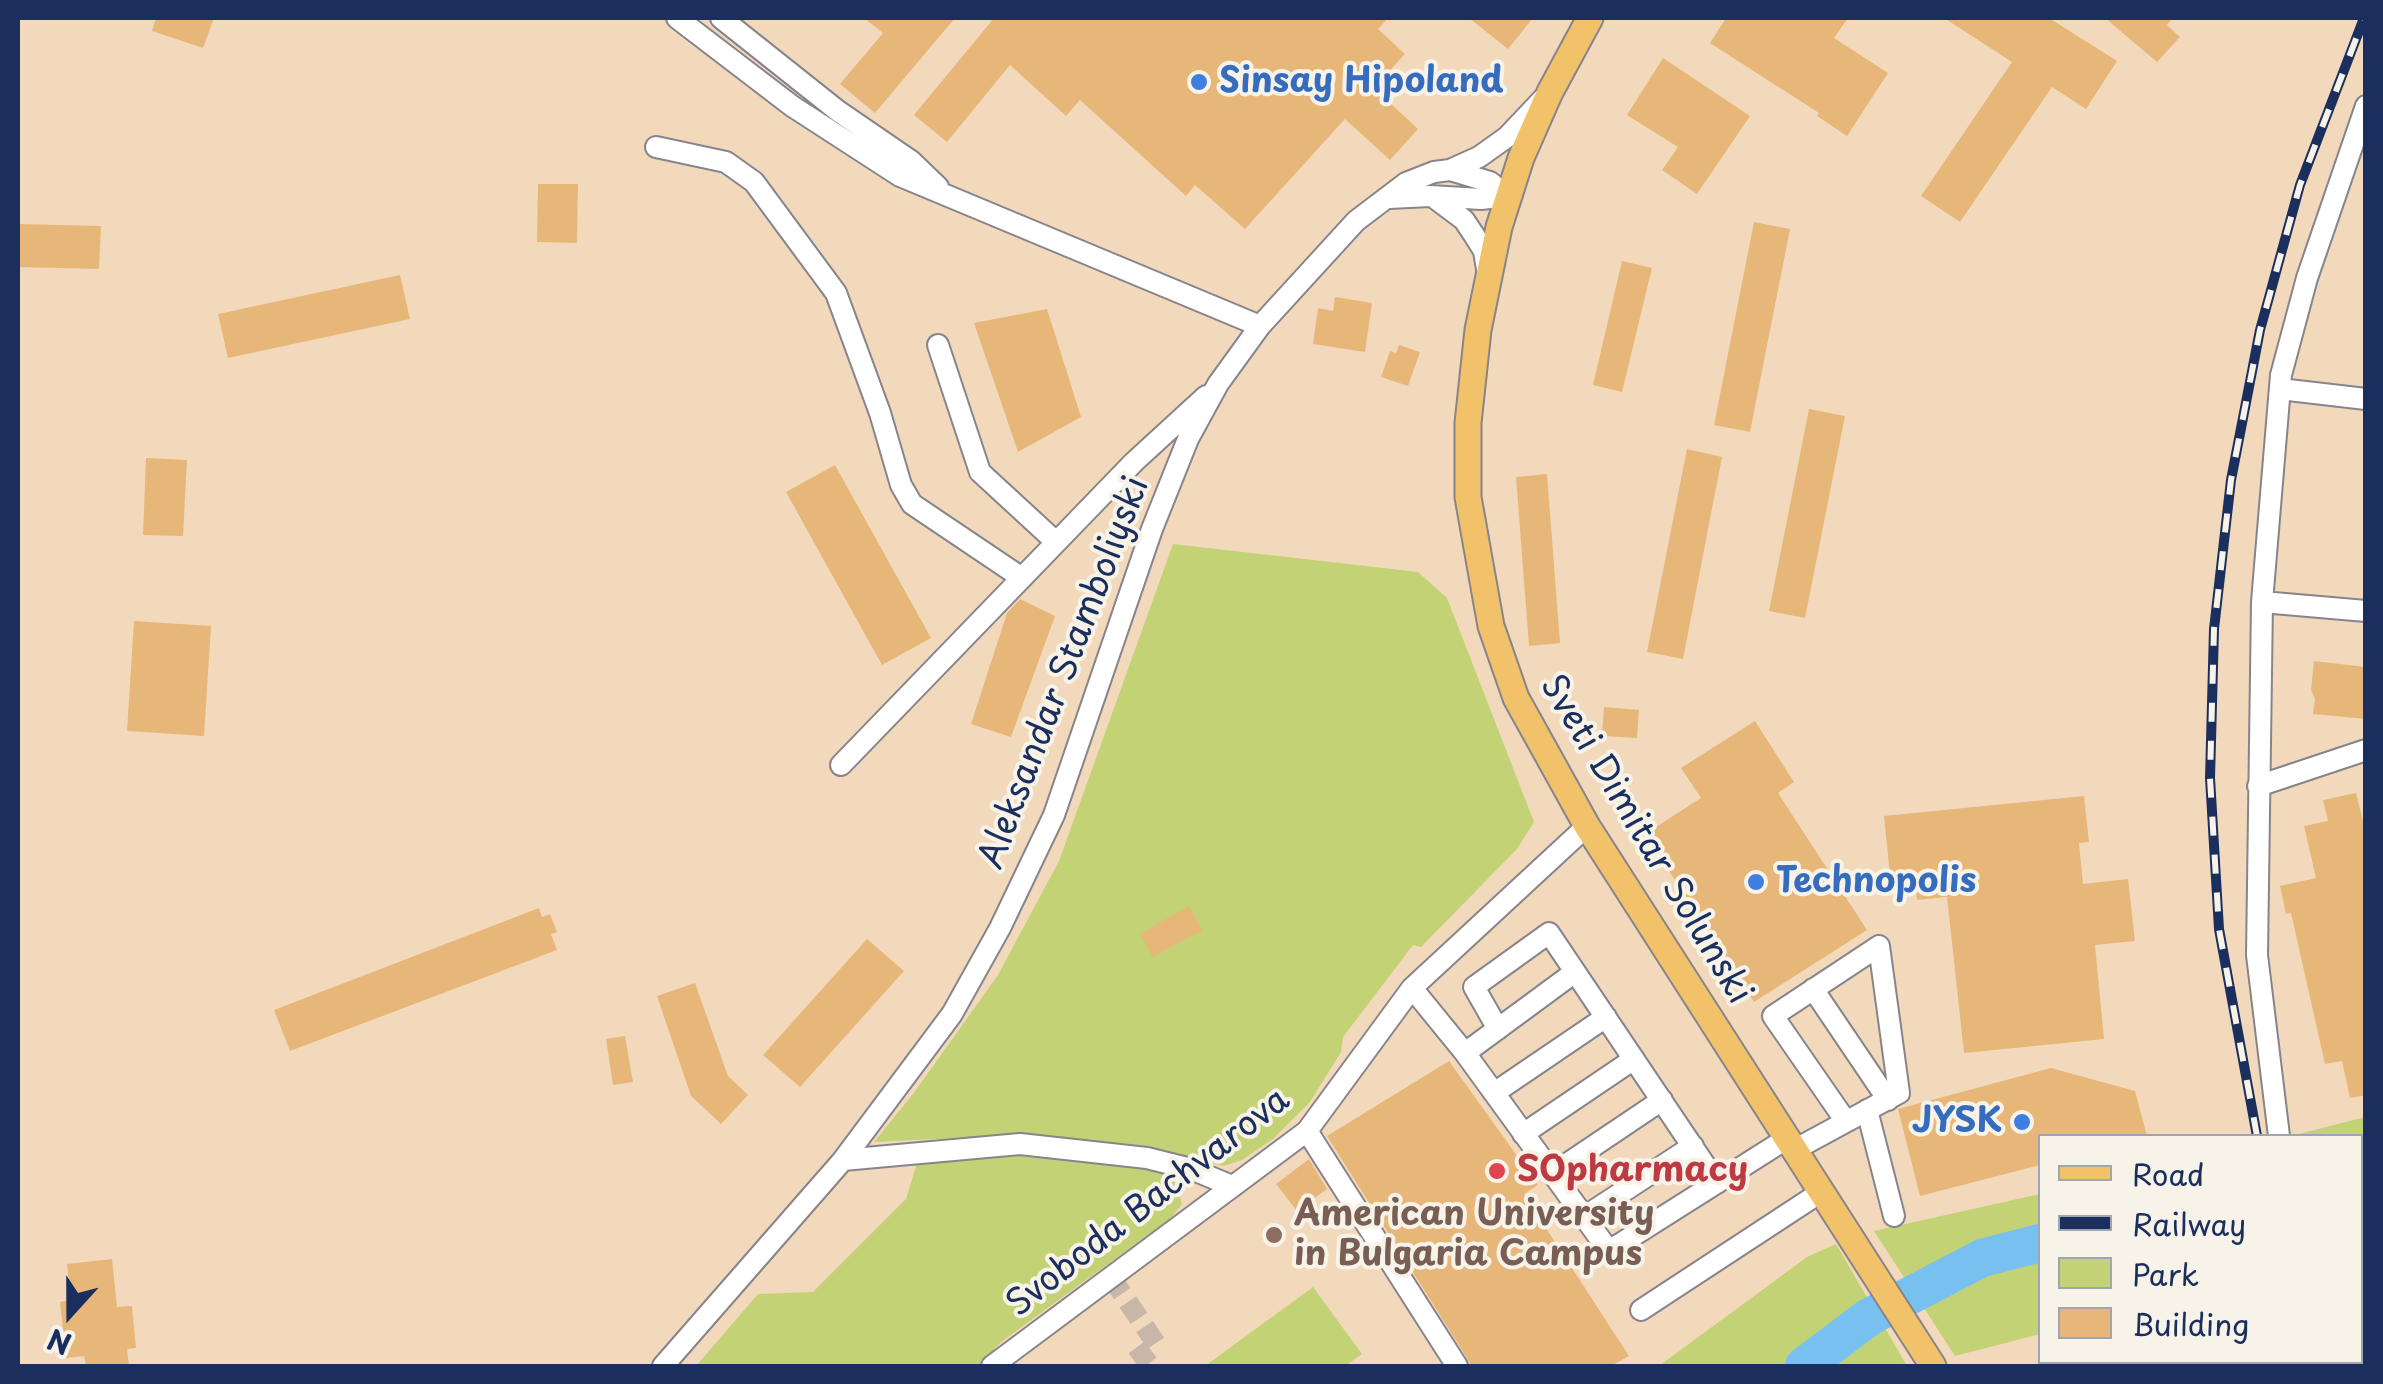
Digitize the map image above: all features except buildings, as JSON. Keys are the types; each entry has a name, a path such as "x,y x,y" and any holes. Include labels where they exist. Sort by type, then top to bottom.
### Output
{"main road":[{"name":"Sveti Dimitar Solunski","path":"1590,18 1550,92 1508,196 1478,330 1468,422 1468,497 1491,626 1516,698 1588,826 1932,1365"}],"street":[{"path":"677,18 837,137 900,176 1260,326"},
{"path":"721,18 838,111 911,160 944,192"},
{"name":"Aleksandar Stamboliyski","path":"663,1366 843,1160 952,1014 1000,928 1054,815 1152,528 1188,438 1218,384 1260,326 1356,221 1418,178 1480,157 1507,137 1550,92"},
{"path":"2278,1134 2257,956 2262,602 2280,388 2307,278 2366,106"},
{"path":"656,147 726,162 754,182 836,293 880,413 901,486 912,504 1022,578"},
{"path":"1450,170 1490,182 1508,196"},
{"path":"1430,196 1464,220 1484,252 1488,276"},
{"path":"1387,198 1508,196"},
{"path":"938,345 980,472 1056,542"},
{"path":"841,765 1134,462 1218,384"},
{"path":"2280,388 2366,398"},
{"path":"2262,602 2366,611"},
{"path":"2258,786 2365,753"},
{"name":"Svoboda Bachvarova","path":"992,1366 1307,1131 1412,988 1588,826"},
{"path":"1498,1029 1474,987 1550,933 1717,1183"},
{"path":"1412,988 1466,1053 1609,1251 1717,1183 1790,1145 1846,1120 1868,1110 1899,1094 1879,946 1773,1016 1846,1120"},
{"path":"1466,1053 1576,972"},
{"path":"1813,989 1888,1100"},
{"path":"1494,1093 1606,1017"},
{"path":"1522,1134 1634,1059"},
{"path":"1552,1174 1662,1100"},
{"path":"1868,1110 1894,1216"},
{"path":"1307,1131 1457,1366"},
{"path":"843,1160 1020,1144 1147,1158 1190,1168 1232,1186"},
{"path":"1584,1217 1692,1146"},
{"path":"1642,1310 1821,1192"}],"green space":[{"path":"1173,544 1418,572 1447,598 1534,822 1517,849 1421,947 1413,945 1343,1037 1341,1052 1310,1102 1273,1139 1242,1160 1223,1166 1139,1145 1021,1135 874,1142 998,975 1059,861"},
{"path":"2365,1117 2366,1239 2363,1240 2363,1134 2299,1134"},
{"path":"1019,1152 1161,1171 1173,1177 1182,1204 1171,1218 1001,1342 979,1366 696,1366 758,1294 813,1292 906,1199 917,1163"},
{"path":"2038,1194 2038,1335 1955,1356 1874,1231"},
{"path":"1836,1244 1907,1366 1659,1366 1807,1257"},
{"path":"1313,1287 1362,1354 1345,1366 1205,1366"}],"waterway":[{"path":"1804,1366 1869,1317 1982,1258 2038,1244"}],"tunnel":[{"path":"1111,1277 1157,1345 1128,1366"}],"railway":[{"path":"2257,1134 2219,929 2210,778 2214,629 2231,480 2260,330 2300,185 2364,18"}],"place":[{"name":"Sinsay Hipoland","path":"1199,82"},
{"name":"Technopolis","path":"1756,882"},
{"name":"JYSK","path":"2022,1122"},
{"name":"SOpharmacy","path":"1497,1171"},
{"name":"American University in Bulgaria Campus","path":"1274,1235"}]}
